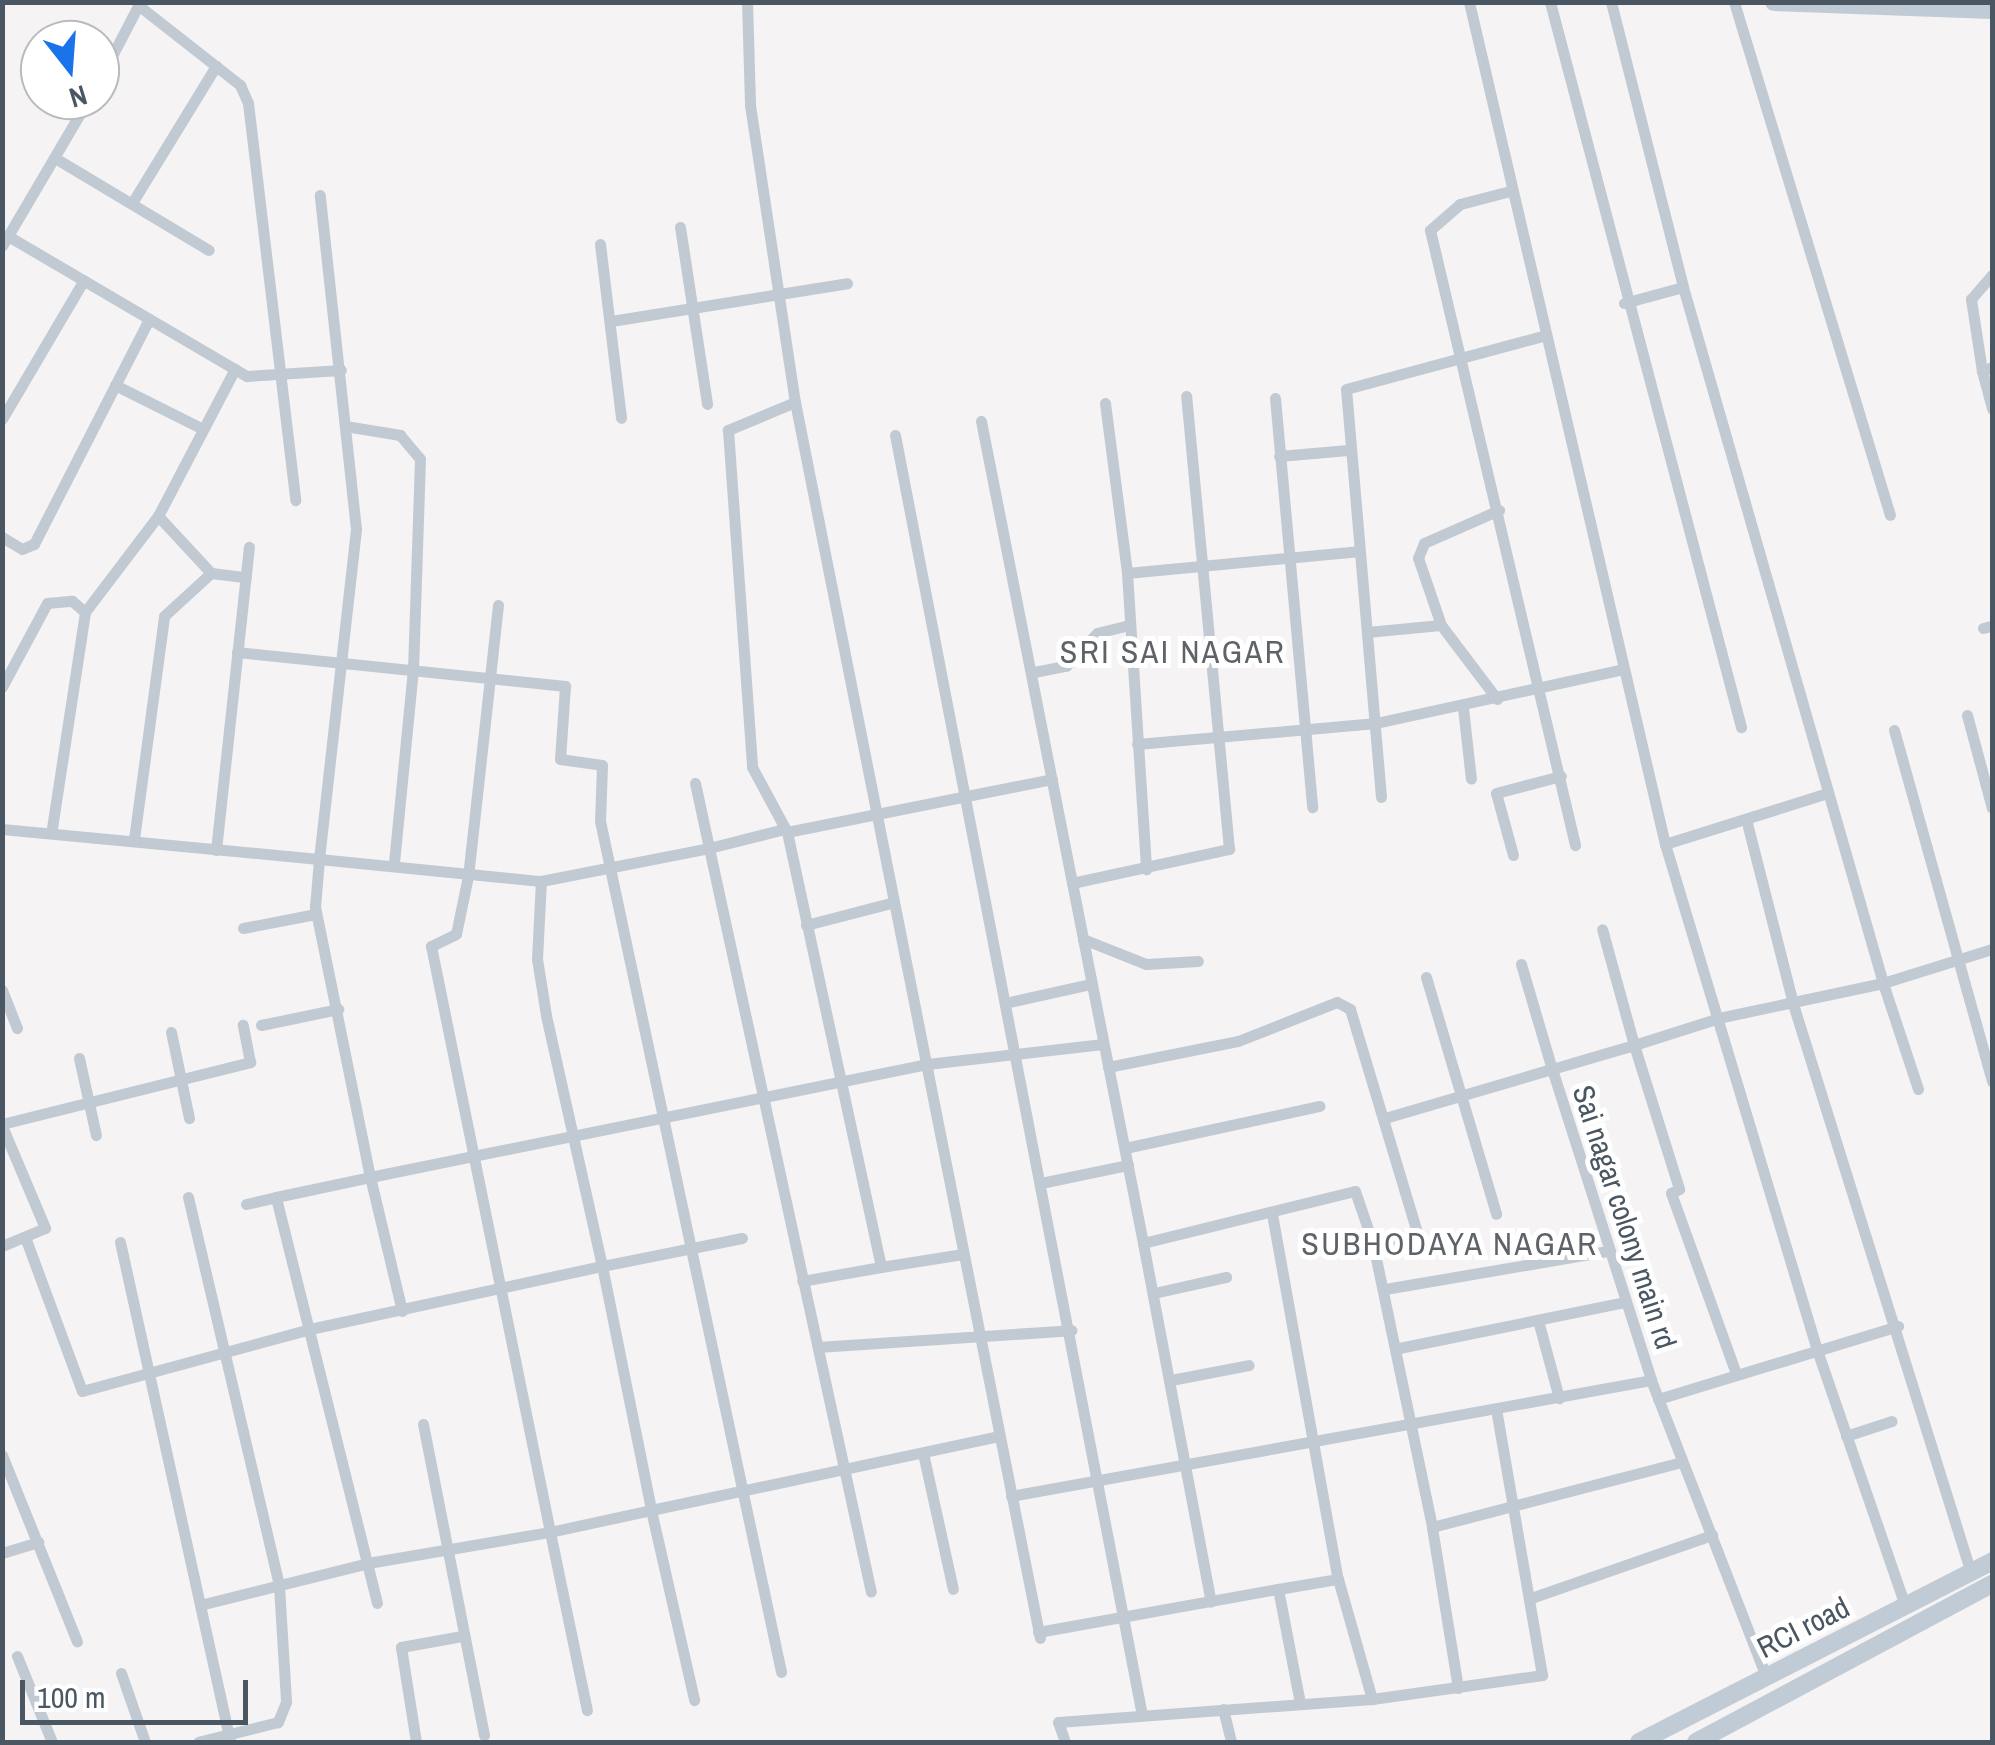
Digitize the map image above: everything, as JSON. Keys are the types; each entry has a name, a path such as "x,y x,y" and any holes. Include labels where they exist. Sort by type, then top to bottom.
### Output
{"main road":[{"path":"1774,2 1992,10"},
{"name":"RCI road","path":"1639,1742 1992,1561"},
{"name":"RCI road","path":"1696,1742 1992,1584"}],"street":[{"path":"747,2 750,105 795,402 1039,1635 1338,1579"},
{"path":"1470,2 1543,336 1665,844 1816,1350 1905,1605"},
{"path":"1550,2 1624,303 1741,726"},
{"path":"1611,2 1683,287 1883,984 1918,1089"},
{"path":"1734,2 1890,515"},
{"path":"120,41 139,4 240,85 256,131 295,500"},
{"path":"132,204 216,66"},
{"path":"77,120 5,241 84,280 234,369 282,375 341,370"},
{"path":"55,158 208,250"},
{"path":"1510,191 1460,204 1430,230 1575,845"},
{"path":"320,195 356,529 316,914 402,1311"},
{"path":"680,227 707,404"},
{"path":"600,244 621,418"},
{"path":"1992,274 1970,299 1992,408"},
{"path":"2,420 84,280"},
{"path":"611,321 778,289 847,282"},
{"path":"1624,303 1683,287"},
{"path":"2,537 22,549 34,544 149,319"},
{"path":"1380,796 1348,450 1346,389 1543,336"},
{"path":"52,828 85,612 158,516 234,369"},
{"path":"115,386 203,429"},
{"path":"1072,883 1230,849 1186,396"},
{"path":"1275,398 1285,560 1312,807"},
{"path":"795,402 728,430 752,767 783,831 880,1267"},
{"path":"1105,403 1127,573 1146,869"},
{"path":"980,421 1034,672 1211,1602"},
{"path":"346,426 400,435 420,459 413,668 394,864"},
{"path":"895,435 1071,1330 1142,1715"},
{"path":"1279,456 1348,450"},
{"path":"1497,699 1440,625 1418,558 1424,543 1499,510"},
{"path":"158,516 211,572 246,578"},
{"path":"216,850 250,547"},
{"path":"1127,573 1358,551"},
{"path":"134,839 164,616 211,572"},
{"path":"2,687 48,603 72,601 85,612"},
{"path":"498,605 468,876 456,934 431,946 587,1710"},
{"path":"1034,672 1066,666 1097,632 1128,625"},
{"path":"1366,632 1440,625"},
{"path":"237,652 489,675 566,686 560,759 602,764 600,822 782,1672"},
{"path":"1137,744 1376,723 1463,708 1623,669"},
{"path":"1463,708 1472,779"},
{"path":"1967,715 1992,808"},
{"path":"1894,730 1992,1082"},
{"path":"1512,855 1496,793 1560,776"},
{"path":"2,829 52,828 216,850 541,881 1052,779"},
{"path":"696,783 760,1096 871,1592"},
{"path":"1665,844 1828,794"},
{"path":"1746,819 1793,1004 1898,1326 1971,1573"},
{"path":"541,881 537,959 650,1510 694,1700"},
{"path":"806,925 894,902"},
{"path":"243,928 316,914"},
{"path":"1602,929 1679,1189 1670,1192 1736,1374"},
{"path":"1082,939 1146,964 1198,962"},
{"path":"1385,1118 1718,1018 1883,984 1992,949"},
{"name":"Sai nagar colony main rd","path":"1521,964 1651,1380 1766,1676"},
{"path":"1426,977 1496,1214"},
{"path":"1005,1003 1091,984"},
{"path":"2,990 17,1028"},
{"path":"1108,1067 1238,1041 1337,1002 1350,1009 1418,1233 1374,1244"},
{"path":"261,1026 338,1008"},
{"path":"2,1246 45,1228 2,1125 89,1098 250,1062 243,1025"},
{"path":"170,1032 189,1118"},
{"path":"246,1204 840,1080 927,1064 1017,1058 1103,1044"},
{"path":"79,1058 96,1135"},
{"path":"1125,1148 1320,1106"},
{"path":"1041,1182 1128,1165"},
{"path":"1143,1244 1360,1192 1399,1348 1458,1688"},
{"path":"276,1197 377,1603"},
{"path":"188,1198 230,1351 279,1586 284,1716 229,1739 198,1742"},
{"path":"1272,1214 1338,1579 1372,1699"},
{"path":"25,1236 82,1391 310,1330 742,1238"},
{"path":"120,1242 154,1372 229,1739"},
{"path":"1385,1289 1608,1252"},
{"path":"802,1281 962,1254"},
{"path":"1154,1293 1226,1278"},
{"path":"1399,1348 1539,1324 1625,1302"},
{"path":"1539,1324 1558,1398"},
{"path":"1658,1399 1898,1326"},
{"path":"818,1347 1071,1330"},
{"path":"1170,1380 1249,1364"},
{"path":"1011,1496 1651,1380"},
{"path":"1066,1742 1058,1722 1372,1699 1542,1675 1518,1510 1496,1409"},
{"path":"1846,1436 1892,1421"},
{"path":"423,1424 484,1734"},
{"path":"204,1604 368,1563 550,1532 998,1436"},
{"path":"923,1453 953,1588"},
{"path":"2,1456 78,1642"},
{"path":"1432,1526 1518,1510 1682,1462"},
{"path":"1532,1598 1712,1535"},
{"path":"2,1553 38,1542"},
{"path":"1278,1589 1300,1703"},
{"path":"416,1742 401,1647 462,1636"},
{"path":"17,1656 52,1742"},
{"path":"120,1673 146,1742"},
{"path":"1224,1709 1231,1742"}],"district":[{"name":"SRI SAI NAGAR","path":"1173,652"},
{"name":"SUBHODAYA NAGAR","path":"1450,1244"}]}
